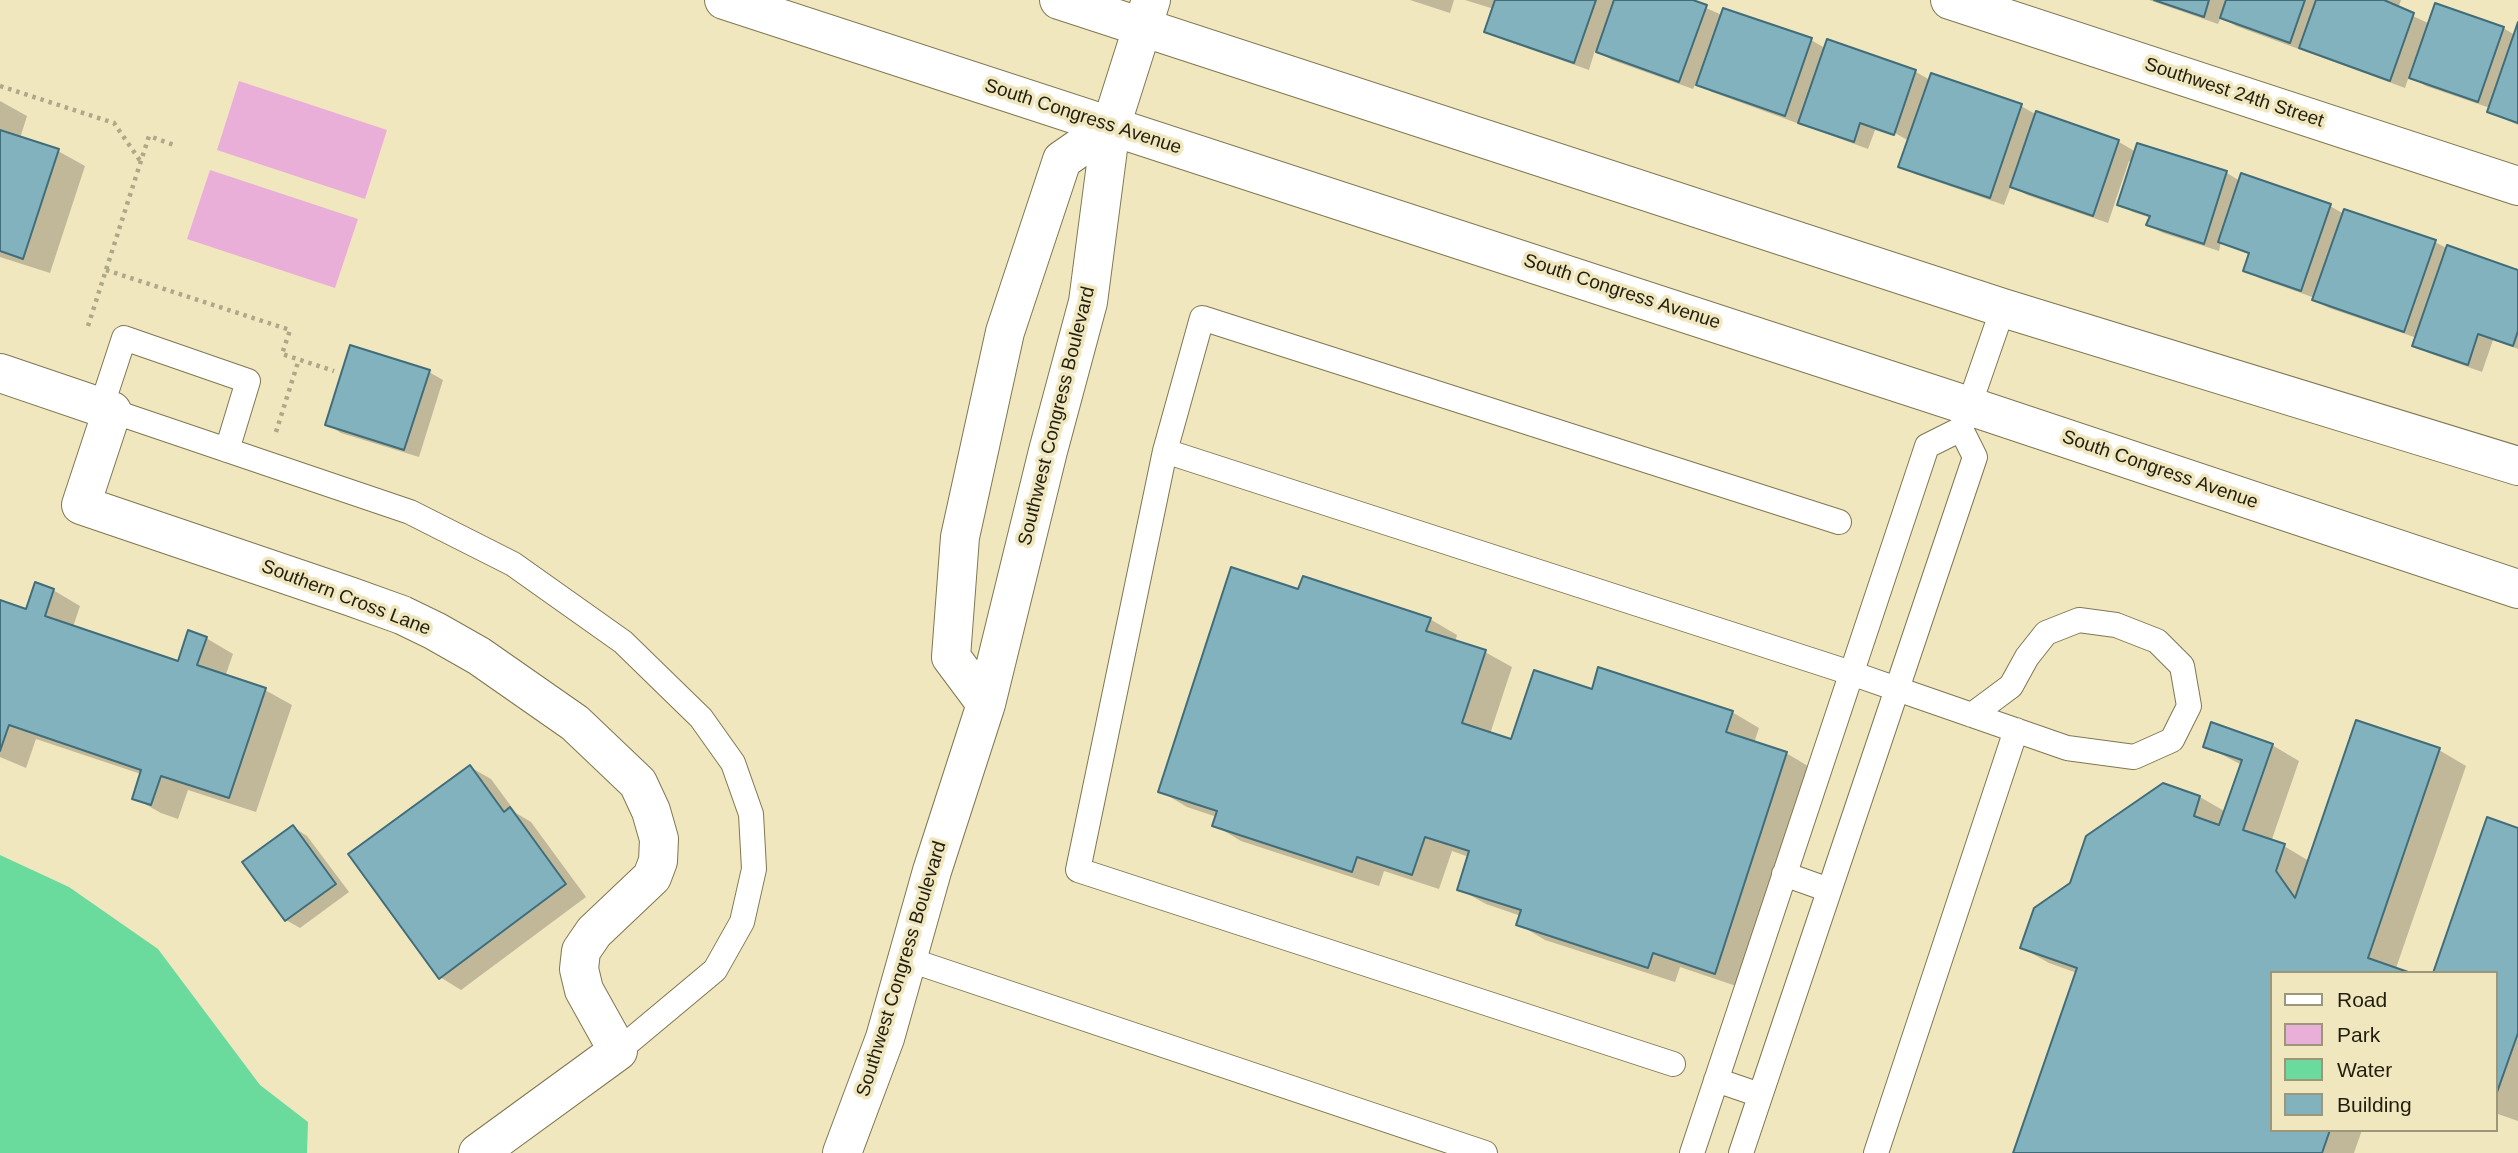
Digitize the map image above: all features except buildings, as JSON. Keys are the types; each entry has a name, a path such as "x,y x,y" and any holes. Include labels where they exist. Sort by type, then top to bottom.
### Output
{"street":[{"name":"South Congress Avenue","path":"724,0 1111,126 1965,417 2518,589"},
{"path":"1059,0 1147,13 2003,308 2518,466"},
{"name":"Southwest 24th Street","path":"1950,0 2518,186"},
{"name":"Southwest Congress Boulevard","path":"842,1153 885,1038 932,871 986,704 1048,451 1088,302 1111,126 1147,13"},
{"path":"986,704 951,657 960,537 1005,332 1062,160 1111,126"},
{"path":"0,373 106,409"},
{"name":"Southern Cross Lane","path":"106,409 82,505 349,596 402,615 435,631 479,656 575,723 638,783 651,811 659,839 658,861 652,877 594,932 581,951 579,970 584,990 618,1051"},
{"path":"478,1153 618,1051"}],"lane":[{"path":"1741,1153 1975,457 1965,417 2003,308"},
{"path":"1672,1064 1078,870 1165,451 1202,318 1839,522"},
{"path":"227,450 248,381 124,338 106,409 227,450 266,463 410,512 513,564 623,642 701,718 733,763 751,814 754,855 754,869 742,922 715,970 618,1051"},
{"path":"1692,1153 1927,446 1965,417"},
{"path":"1165,451 1850,673 2067,748 2134,757 2172,740 2189,706 2182,666 2157,641 2116,625 2079,620 2046,633 2011,686 1972,715"},
{"path":"1876,1153 2016,730"},
{"path":"1784,874 1829,890"},
{"path":"907,959 1485,1153"},
{"path":"1716,1080 1760,1095"}],"path":[{"path":"0,86 114,123 141,162"},
{"path":"85,337 149,136 174,145"},
{"path":"106,270 290,330 282,354 334,371"},
{"path":"266,463 299,359"}],"green space":[{"path":"239,81 387,130 365,199 217,150"},
{"path":"210,170 358,219 335,288 187,239"}],"water":[{"path":"0,855 69,887 158,949 260,1085 308,1122 307,1153 0,1153"}]}
